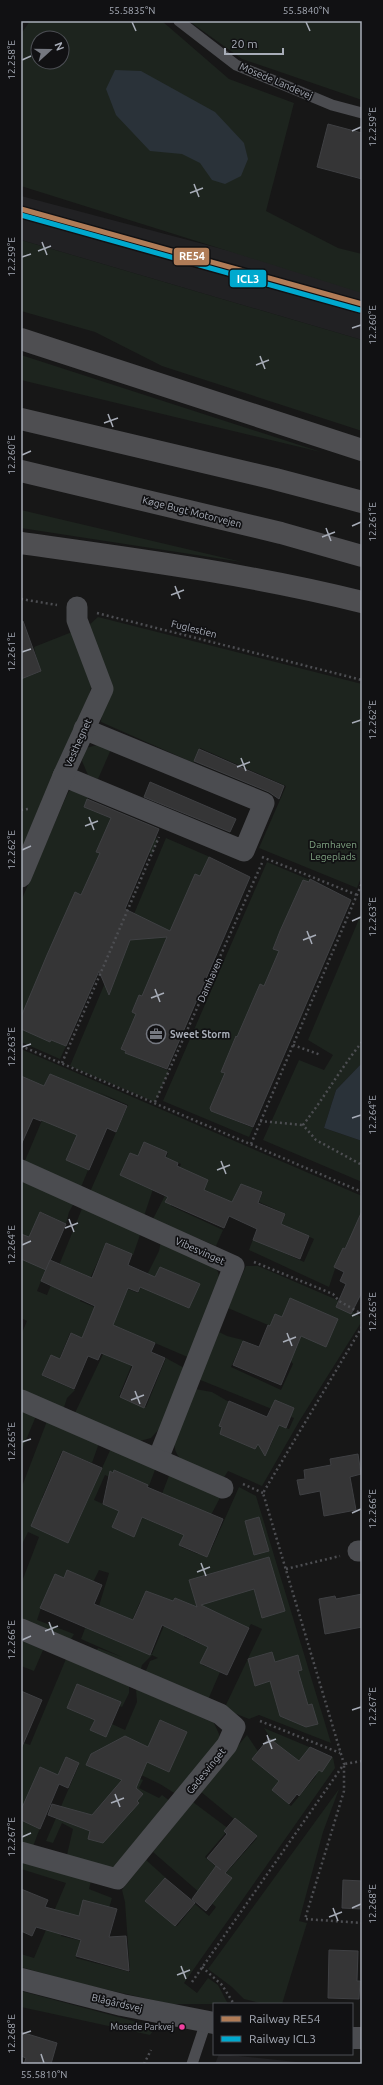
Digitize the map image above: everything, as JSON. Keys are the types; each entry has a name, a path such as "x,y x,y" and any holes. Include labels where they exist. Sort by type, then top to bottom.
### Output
{"highway":[{"path":"21,339 362,450"},
{"path":"21,419 275,479 362,502"},
{"name":"Køge Bugt Motorvejen","path":"21,471 281,533 362,556"},
{"path":"21,543 125,558 317,591 362,602"}],"street":[{"name":"Vesthegnet","path":"21,877 63,776 103,689 77,620 77,608"},
{"path":"63,776 244,851 264,804 84,729"},
{"name":"Vibesvinget","path":"21,1170 234,1266 158,1459"},
{"path":"21,1400 223,1488"},
{"name":"Gadesvinget","path":"21,1629 220,1714 235,1727 227,1745 117,1879 21,1852"},
{"name":"Blågårdsvej","path":"21,1979 115,2003 210,2023"}],"lane":[{"name":"Mosede Landevej","path":"178,21 236,65 332,105 362,113"},
{"path":"192,2064 210,2023"}],"path":[{"name":"Fuglestien","path":"21,599 77,608 362,680"},
{"path":"62,1063 167,819"},
{"path":"244,851 357,895"},
{"name":"Damhaven","path":"155,1102 264,858"},
{"path":"251,1144 362,883"},
{"path":"303,1125 321,1101 344,1065 362,1042"},
{"path":"293,1045 321,1055"},
{"path":"21,1046 155,1102 362,1192"},
{"path":"260,1121 303,1125 316,1140 362,1165"},
{"path":"234,1266 255,1261 333,1294 339,1301 362,1314"},
{"path":"362,1327 263,1493 344,1764 344,1791 304,1919 362,1923"},
{"path":"286,1569 360,1551"},
{"path":"260,1721 340,1753"},
{"path":"192,1982 344,1764 362,1761"},
{"path":"202,1967 222,1985 233,2003"},
{"path":"144,2064 151,2050"}],"shaded area":[{"path":"115,70 141,71 215,112 244,143 248,159 241,176 225,184 212,180 200,163 182,154 150,151 116,115 106,89"},
{"path":"21,196 279,264 362,289 362,340 21,240"},
{"path":"362,1063 362,1141 324,1128 336,1090"},
{"path":"219,2055 230,2055 315,2064 215,2064"}],"green space":[{"path":"30,21 162,21 229,79 294,103 266,211 338,248 362,254 362,293 21,186 21,34"},
{"path":"189,21 362,21 362,100 242,59"},
{"path":"21,240 362,340 362,431 162,366 95,332 21,311"},
{"path":"21,355 321,452 21,380"},
{"path":"21,510 242,562 21,528"},
{"name":"Damhaven Legeplads","path":"98,617 362,684 362,875 357,888 259,848 286,786 200,748 194,763 101,722 106,674 88,626"},
{"path":"72,632 91,687 87,704 21,850 21,679 40,672 34,647"},
{"path":"101,744 112,747 98,779 88,775 82,761 86,748"},
{"path":"81,788 89,793 86,807 158,839 152,854 109,833 24,1030 66,1046 60,1059 21,1042 21,901 69,791"},
{"path":"166,838 210,857 125,1052 169,1071 155,1102 70,1066"},
{"path":"267,862 310,880 212,1111 253,1128 249,1137 163,1101"},
{"path":"362,912 362,1063 336,1090 324,1128 362,1141 362,1182 263,1140 299,1060 324,1070 333,1055 308,1040"},
{"path":"21,1049 362,1196 362,1232 355,1229 335,1269 329,1287 249,1250 253,1239 304,1262 314,1239 281,1224 286,1214 259,1202 263,1192 250,1187 247,1194 235,1204 183,1181 171,1206 223,1230 216,1246 153,1219 181,1164 166,1158 168,1153 145,1143 153,1189 144,1216 90,1192 128,1105 98,1092 110,1098 100,1118 64,1130 78,1135 89,1168 81,1187 24,1163 59,1080 45,1087 21,1079"},
{"path":"21,1181 74,1203 69,1212 66,1224 41,1212 21,1257"},
{"path":"83,1206 141,1232 133,1255 106,1243 80,1301 108,1313 115,1297 123,1301 128,1289 138,1293 159,1251 161,1241 210,1262 218,1272 220,1284 190,1358 113,1325 139,1347 119,1396 146,1407 166,1358 186,1369 159,1429 151,1438 140,1441 74,1415 106,1348 70,1333 59,1360 51,1357 43,1376 75,1390 67,1398 63,1410 21,1391 21,1335 27,1321 21,1318 21,1258 46,1269 37,1291 47,1295"},
{"path":"246,1266 258,1266 335,1299 362,1318 362,1321 300,1420 262,1486 228,1471 223,1479 187,1462 179,1457 175,1450 174,1442 179,1423 195,1389 212,1392 229,1402 220,1427 270,1447 279,1425 289,1429 294,1418 198,1379 219,1332 227,1336 243,1340 231,1367 281,1390 293,1364 288,1357 296,1337 228,1308"},
{"path":"21,1409 36,1416 21,1452"},
{"path":"47,1421 99,1443 92,1463 62,1451 42,1498 71,1511 80,1517 112,1446 156,1467 149,1486 115,1471 112,1478 105,1475 94,1500 110,1507 117,1492 134,1536 143,1516 160,1499 170,1473 222,1494 211,1515 186,1535 181,1547 198,1554 202,1547 211,1550 239,1487 256,1496 331,1743 259,1715 249,1719 224,1709 262,1629 251,1624 247,1631 192,1618 184,1637 209,1647 202,1665 220,1672 207,1702 144,1675 150,1661 158,1658 152,1655 142,1665 140,1673 94,1655 98,1648 122,1657 81,1639 86,1626 152,1654 169,1614 140,1602 127,1632 99,1606 109,1573 99,1570 93,1582 65,1579 41,1608 37,1620 74,1634 69,1643 21,1622 21,1584 39,1537 28,1532 21,1546 21,1489"},
{"path":"21,1640 43,1650 34,1671 21,1666"},
{"path":"66,1659 129,1685 129,1693 122,1707 79,1689 99,1719 95,1732 106,1737 112,1724 125,1730 137,1702 136,1689 214,1723 219,1734 219,1744 179,1796 160,1784 139,1774 152,1752 123,1771 143,1780 139,1788 159,1798 162,1795 171,1802 121,1864 109,1869 66,1859 73,1829 62,1823 53,1843 46,1841 79,1765 66,1760 59,1776 21,1817 21,1719 32,1723 24,1743 30,1745"},
{"path":"264,1728 333,1757 335,1768 184,1983 197,1993 208,1978 218,1985 227,2003 171,2004 73,1982 21,1967 21,1954 34,1958 66,1883 21,1869 21,1861 91,1881 89,1889 112,1898 109,1908 86,1921 67,1915 61,1936 82,1941 76,1958 130,1972 125,1902 122,1890 146,1860 166,1878 147,1902 177,1926 195,1904 209,1916 216,1907 153,1852 193,1802 229,1829 205,1857 225,1874 257,1838 200,1791 247,1735 259,1753 253,1760 280,1782 273,1791 291,1806 316,1776 271,1739"},
{"path":"339,1789 323,1832 299,1921 307,1923 282,2003 260,2003 244,1999 232,1987 208,1969"},
{"path":"21,1820 40,1828 32,1849 21,1845"},
{"path":"21,1991 156,2027 150,2035 21,2007"}],"building":[{"path":"328,124 362,133 362,179 317,167"},
{"path":"23,621 41,671 21,679 21,622"},
{"path":"199,749 284,786 279,799 269,792 194,761"},
{"path":"150,782 236,819 230,832 144,797"},
{"path":"87,799 159,829 125,909 170,931 195,874 200,876 209,857 250,877 167,1069 125,1053 126,1051 121,1049 136,1014 132,1012 139,995 142,996 167,937 130,940 109,995 99,971 66,1046 51,1040 50,1042 21,1029 21,1017 47,955 75,892 81,895 100,853 96,852 111,818 84,807"},
{"path":"310,879 351,900 253,1127 211,1111 210,1108 225,1073 221,1072 236,1036 237,1037 260,984 264,986 279,951 273,949 280,931 303,880 309,882"},
{"path":"50,1074 127,1106 116,1132 107,1128 89,1170 66,1160 77,1135 41,1120 33,1118 21,1145 21,1076 44,1086"},
{"path":"144,1142 167,1152 165,1157 178,1163 177,1166 208,1180 204,1190 232,1202 241,1184 262,1192 258,1203 285,1214 281,1224 309,1236 300,1259 253,1240 257,1229 229,1216 224,1228 165,1202 168,1197 120,1175 130,1153 138,1156"},
{"path":"362,1211 362,1292 351,1314 336,1307 346,1284 340,1281 344,1272 334,1267 343,1248 345,1249"},
{"path":"40,1212 66,1224 46,1270 21,1259 21,1234 29,1237"},
{"path":"106,1243 132,1254 128,1265 155,1277 160,1267 200,1284 189,1308 140,1287 138,1292 128,1288 113,1325 155,1343 151,1352 165,1358 144,1408 120,1397 133,1366 101,1353 98,1360 88,1356 74,1389 42,1375 51,1355 60,1359 71,1333 82,1338 95,1306 41,1281 50,1260 92,1278"},
{"path":"290,1298 338,1319 326,1347 301,1336 281,1385 233,1365 243,1341 259,1347 268,1325 270,1326 275,1314 282,1317"},
{"path":"275,1400 294,1408 286,1428 279,1425 265,1456 258,1444 255,1449 220,1434 222,1427 219,1426 229,1401 267,1417"},
{"path":"63,1451 102,1468 68,1543 31,1526"},
{"path":"358,1454 361,1474 350,1477 356,1510 324,1516 320,1491 300,1495 297,1480 305,1479 304,1470 331,1465 330,1459"},
{"path":"114,1470 148,1485 147,1487 223,1519 207,1557 179,1545 184,1535 142,1517 134,1537 112,1527 119,1511 103,1504 110,1471 113,1473"},
{"path":"259,1517 269,1551 254,1555 245,1521"},
{"path":"269,1557 285,1611 262,1618 254,1589 201,1605 249,1628 227,1675 200,1663 208,1647 162,1625 150,1655 40,1608 55,1574 64,1578 67,1570 102,1585 94,1604 133,1620 146,1591 173,1601 175,1598 197,1607 189,1580"},
{"path":"362,1594 362,1627 325,1634 319,1599 335,1596 336,1599"},
{"path":"272,1652 275,1662 298,1655 302,1670 298,1671 308,1705 312,1704 318,1724 306,1727 280,1716 270,1681 255,1686 248,1659"},
{"path":"77,1684 121,1702 106,1737 90,1730 95,1720 67,1708"},
{"path":"21,1691 42,1700 21,1749"},
{"path":"160,1720 187,1732 169,1772 147,1762 136,1788 143,1794 137,1801 139,1803 103,1843 88,1839 90,1831 48,1815 52,1804 92,1815 122,1780 86,1765 91,1754 125,1736 148,1747"},
{"path":"269,1738 299,1761 310,1747 332,1757 322,1772 319,1770 299,1796 297,1794 289,1804 272,1790 279,1781 252,1759"},
{"path":"66,1757 79,1763 68,1788 59,1784 40,1829 21,1820 21,1810 40,1767 58,1775"},
{"path":"235,1818 257,1836 225,1873 232,1878 206,1911 192,1899 216,1866 221,1870 207,1858 227,1834 224,1831"},
{"path":"165,1878 195,1903 175,1926 145,1901"},
{"path":"343,1880 362,1881 362,1909 342,1908"},
{"path":"21,1889 48,1900 45,1907 79,1916 83,1900 117,1909 109,1937 126,1936 129,1971 76,1956 81,1940 36,1927 32,1936 21,1931"},
{"path":"329,1950 358,1951 357,1981 360,1981 359,1999 328,1998"},
{"path":"21,2032 57,2043 51,2064 24,2064 26,2058 21,2056"}],"rail line":[{"name":"RE54","path":"21,209 362,304"},
{"name":"ICL3","path":"21,215 360,310"}],"place":[{"name":"Sweet Storm","path":"156,1034"},
{"name":"Mosede Parkvej","path":"182,2027"}]}
